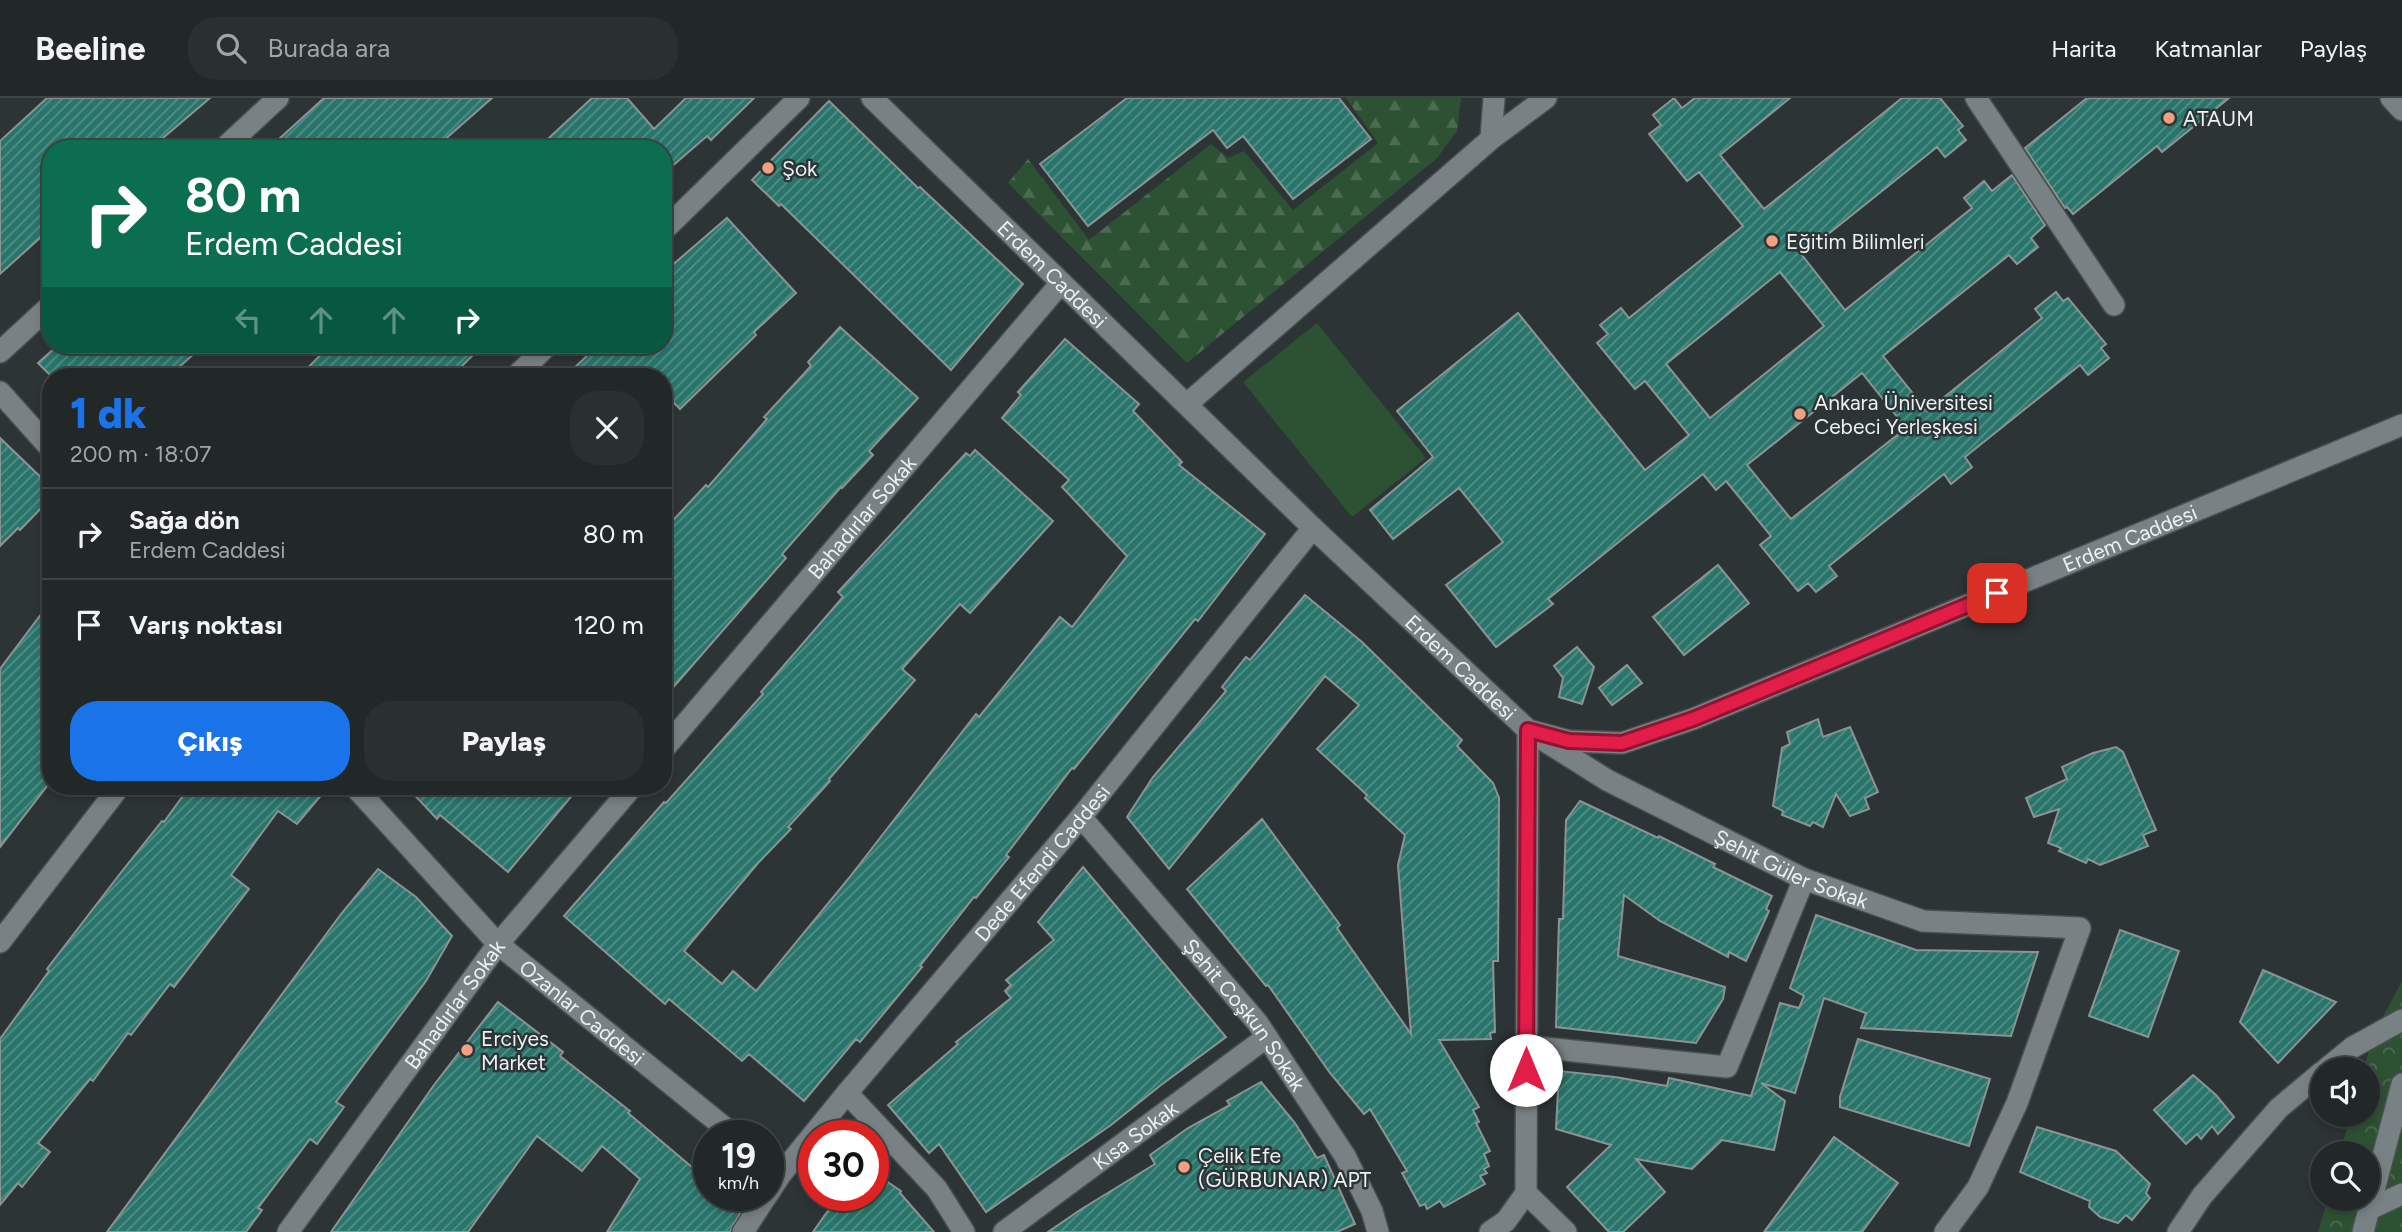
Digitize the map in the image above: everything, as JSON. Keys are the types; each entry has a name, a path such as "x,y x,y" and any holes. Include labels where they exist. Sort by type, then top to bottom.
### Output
{"street":[{"path":"233,140 278,98"},
{"path":"672,222 799,98"},
{"name":"Erdem Caddesi","path":"872,98 1313,527 1528,730 1569,741 1622,743 1693,719 2402,425"},
{"path":"1491,139 1494,98"},
{"path":"1187,404 1491,139 1546,98"},
{"path":"1976,98 2115,305"},
{"path":"2390,98 2402,110"},
{"name":"Bahadırlar Sokak","path":"672,739 1061,282"},
{"path":"0,352 42,313"},
{"path":"524,368 539,354"},
{"path":"0,392 42,439"},
{"name":"Dede Efendi Caddesi","path":"784,1159 847,1093 1081,817 1313,527"},
{"path":"1490,1232 1506,1222 1526,1193 1528,730"},
{"name":"Şehit Güler Sokak","path":"1528,730 1607,780 1804,879 1923,921 2080,928 2017,1102 1978,1188 1945,1232"},
{"path":"0,942 113,795"},
{"name":"Ozanlar Caddesi","path":"362,795 498,944 714,1120"},
{"name":"Bahadırlar Sokak","path":"288,1232 498,944 625,795"},
{"name":"Şehit Coşkun Sokak","path":"1081,817 1257,1022 1345,1156 1372,1211 1378,1232"},
{"path":"1526,1046 1727,1067 1804,879"},
{"path":"2341,1057 2353,1047 2402,1020"},
{"name":"Kısa Sokak","path":"1004,1232 1267,1037"},
{"path":"2178,1232 2202,1196 2279,1108 2310,1083"},
{"path":"2380,1170 2402,1084"},
{"path":"847,1093 937,1189 964,1232"},
{"path":"1526,1193 1566,1232"},
{"path":"2380,1204 2402,1194"},
{"name":"Dede Efendi Caddesi","path":"743,1232 757,1211"},
{"path":"2363,1232 2369,1211"}],"green space":[{"path":"1346,98 1461,98 1457,131 1437,158 1187,363 1008,183 1028,159 1089,240 1211,144 1228,158 1244,151 1293,210 1378,143"},
{"path":"1317,323 1426,458 1352,517 1243,382"},
{"path":"2402,981 2402,1232 2318,1232 2324,1211 2380,1211 2380,1141 2343,1141 2348,1127 2380,1127 2380,1057 2367,1057 2373,1036"}],"building":[{"path":"47,98 210,98 161,140 42,140 42,236 0,274 0,141"},
{"path":"324,98 492,98 444,140 278,140"},
{"path":"592,98 627,98 654,129 686,98 754,98 711,140 707,136 672,166 672,140 547,140"},
{"path":"1127,98 1339,98 1371,139 1293,199 1243,136 1227,148 1213,130 1088,226 1040,164"},
{"path":"1674,98 1682,108 1695,98 1790,98 1720,155 1764,209 1902,98 1940,98 1963,126 1958,130 1966,140 1945,157 1937,147 1802,255 1845,310 1972,208 1964,198 1984,181 1992,191 2012,175 2045,225 2031,238 2038,247 2017,264 2009,255 1883,356 1927,411 2042,318 2035,309 2056,292 2063,301 2068,298 2106,344 2101,348 2109,358 2088,375 2080,365 1965,457 1972,467 1951,484 1944,474 1829,566 1837,576 1816,592 1808,583 1798,591 1760,545 1771,536 1726,481 1716,490 1703,474 1548,599 1553,604 1496,647 1446,585 1503,542 1459,488 1393,539 1370,510 1433,457 1397,411 1518,313 1645,470 1689,435 1645,381 1635,389 1597,343 1608,334 1600,325 1621,308 1629,318 1743,226 1699,172 1687,181 1649,134 1661,125 1653,115","holes":["1780,272 1824,326 1710,418 1666,364","1862,373 1906,428 1791,519 1747,465"]},
{"path":"2087,98 2229,98 2162,152 2157,146 2073,214 2065,208 2025,148"},
{"path":"829,101 918,188 1023,284 951,370 781,204 779,206 752,180"},
{"path":"727,218 796,293 754,332 756,335 680,409 672,401 672,368 574,368 589,354 672,354 672,265"},
{"path":"840,327 918,398 869,451 873,455 782,554 786,558 672,689 672,521 706,485 708,487 767,419 764,417 811,366 808,362"},
{"path":"1065,339 1139,404 1133,411 1182,462 1179,465 1265,534 1198,621 1195,619 1074,769 1072,768 1006,855 1009,857 976,898 974,897 920,966 922,967 860,1042 856,1039 804,1101 749,1054 742,1061 669,999 665,1004 564,916 763,694 761,692 843,597 838,592 966,453 970,456 975,450 1053,521 970,613 960,604 902,669 915,680 788,827 791,829 758,863 684,951 722,984 733,971 756,991 849,878 976,714 979,717 1060,617 1072,627 1127,556 1062,487 1069,480 1002,418 1021,395 1018,392"},
{"path":"48,354 194,354 178,368 43,368 38,363"},
{"path":"321,354 474,354 460,368 308,368"},
{"path":"0,438 42,478 42,507 0,546"},
{"path":"1718,565 1749,603 1684,655 1653,617"},
{"path":"1305,595 1362,642 1462,740 1457,746 1493,783 1499,798 1498,961 1493,961 1495,1032 1490,1033 1491,1039 1439,1040 1479,1107 1473,1110 1479,1122 1476,1123 1490,1151 1484,1154 1489,1166 1484,1169 1487,1173 1480,1176 1485,1184 1444,1207 1440,1201 1427,1209 1425,1204 1420,1206 1402,1173 1407,1171 1370,1109 1364,1114 1330,1073 1268,985 1266,986 1187,889 1262,819 1340,925 1337,928 1411,1034 1398,865 1405,835 1317,749 1359,705 1325,676 1169,869 1127,817 1153,777 1226,691 1222,687 1246,657 1250,660"},
{"path":"42,613 42,793 0,847 0,669"},
{"path":"1577,647 1594,667 1582,704 1559,697 1563,678 1554,666"},
{"path":"1627,665 1642,683 1612,705 1599,688"},
{"path":"1818,719 1823,737 1850,727 1878,792 1865,798 1869,809 1850,816 1836,794 1823,827 1813,822 1810,826 1782,815 1783,811 1773,806 1782,748 1790,744 1787,732"},
{"path":"2116,747 2123,752 2156,830 2143,835 2148,846 2100,865 2088,859 2086,863 2048,843 2059,809 2034,817 2026,798 2067,779 2062,767 2093,753"},
{"path":"184,795 321,795 297,824 278,811 231,875 249,889 174,987 170,984 131,1035 128,1033 93,1081 90,1079 38,1143 50,1152 22,1187 18,1183 0,1205 0,1039 49,971 47,969 119,875 162,821 164,822"},
{"path":"414,795 572,795 508,872 440,815 437,819"},
{"path":"1580,801 1658,838 1659,836 1772,896 1766,909 1769,911 1746,961 1729,952 1728,957 1660,921 1624,895 1618,956 1725,987 1723,999 1696,1043 1556,1027 1559,919 1563,919 1566,820"},
{"path":"1083,867 1226,1037 1111,1125 986,1212 939,1144 929,1153 888,1105 958,1044 956,1042 1011,998 1005,991 1011,985 1006,980 1054,940 1038,922"},
{"path":"378,869 416,897 452,936 426,981 336,1102 344,1107 317,1144 310,1139 258,1208 262,1210 246,1232 107,1232 341,914"},
{"path":"1816,915 1916,950 2038,952 2011,1036 1861,1028 1866,1013 1824,998 1795,1093 1761,1083 1785,1101 1774,1150 1722,1140 1692,1169 1636,1159 1665,1192 1623,1232 1609,1232 1567,1187 1611,1145 1556,1129 1559,1071 1667,1086 1669,1078 1751,1096 1780,1003 1799,1008 1804,996 1790,988"},
{"path":"2120,930 2179,951 2148,1037 2089,1016"},
{"path":"2263,970 2336,1002 2278,1063 2240,1022"},
{"path":"498,1002 563,1052 560,1056 630,1111 628,1113 693,1168 693,1211 741,1211 730,1232 607,1232 640,1179 602,1146 582,1171 537,1136 468,1232 331,1232 434,1085"},
{"path":"1858,1039 1990,1079 1969,1146 1840,1107 1840,1097"},
{"path":"2193,1075 2216,1095 2234,1117 2218,1134 2212,1126 2201,1139 2197,1134 2186,1144 2154,1110"},
{"path":"1261,1082 1295,1123 1317,1158 1324,1155 1355,1224 1337,1232 1048,1232 1155,1164 1150,1155 1188,1128 1230,1105 1227,1101"},
{"path":"2037,1127 2116,1151 2150,1184 2146,1193 2150,1198 2132,1220 2126,1215 2118,1223 2100,1217 2089,1207 2090,1201 2020,1172"},
{"path":"1834,1137 1898,1183 1862,1232 1764,1232"},
{"path":"889,1183 901,1191 934,1232 813,1232 828,1211 889,1211"}],"place":[{"name":"ATAUM","path":"2169,118"},
{"name":"Şok","path":"768,168"},
{"name":"Eğitim Bilimleri","path":"1772,241"},
{"name":"Ankara Üniversitesi Cebeci Yerleşkesi","path":"1800,414"},
{"name":"Erciyes Market","path":"467,1050"},
{"name":"Çelik Efe (GÜRBUNAR) APT","path":"1184,1167"}],"route":[{"path":"1526,1070 1528,730 1569,741 1622,743 1693,719 1997,593"}]}
